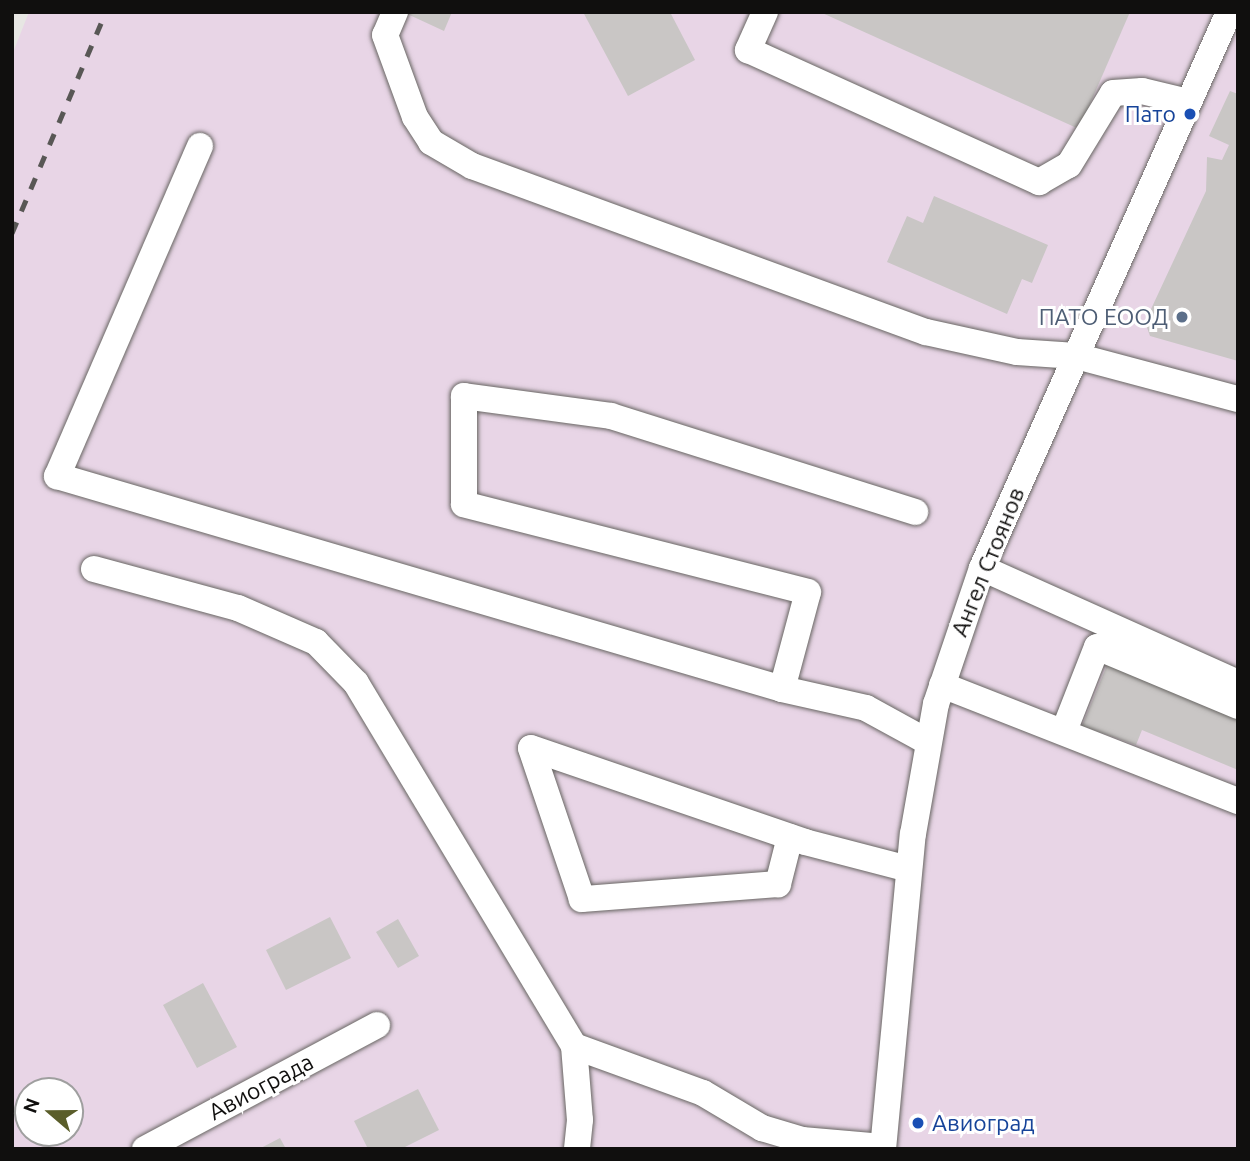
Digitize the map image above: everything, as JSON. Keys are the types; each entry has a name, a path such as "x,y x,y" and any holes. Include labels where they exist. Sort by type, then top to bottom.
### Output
{"street":[{"path":"395,12 385,35 415,117 431,142 472,166 926,332 1017,352 1076,356 1238,399"},
{"path":"765,12 748,50 1039,182 1069,165 1113,93 1142,91 1188,102"},
{"name":"Ангел Стоянов","path":"883,1148 909,869 928,742 942,685 982,568 1188,102 1224,14"},
{"path":"200,146 57,476 782,689 866,708 928,742"},
{"path":"782,689 808,592 464,504 464,396 611,416 915,512"},
{"path":"982,568 1238,683"},
{"path":"94,569 238,608 316,642 356,683 574,1046 580,1120 577,1149"},
{"path":"1064,731 1097,647 1238,706"},
{"path":"942,685 1238,801"},
{"path":"790,837 778,884 582,899 531,748 790,837 909,869"},
{"name":"Авиограда","path":"145,1149 377,1025"},
{"path":"574,1046 703,1093 762,1128 802,1140 883,1148"}],"shaded area":[{"path":"29,12 1238,12 1238,1149 12,1149 12,55"}],"building":[{"path":"403,12 452,12 444,31"},
{"path":"583,12 670,12 695,60 628,96"},
{"path":"820,12 1130,12 1079,129"},
{"path":"1230,91 1238,94 1238,361 1150,336 1145,322 1206,191 1207,157 1222,160 1229,145 1209,136"},
{"path":"934,196 1048,245 1032,283 1022,279 1007,314 887,262 907,216 923,223"},
{"path":"1110,658 1238,716 1238,770 1142,730 1136,745 1082,726"},
{"path":"330,917 351,958 286,990 266,950"},
{"path":"398,919 419,956 398,968 376,932"},
{"path":"203,983 237,1047 197,1068 163,1005"},
{"path":"418,1089 439,1130 401,1149 368,1149 354,1121"},
{"path":"280,1138 286,1149 259,1149"}],"railway":[{"path":"12,233 106,12"}],"place":[{"name":"Пато","path":"1190,114"},
{"name":"ПАТО ЕООД","path":"1182,317"},
{"name":"Авиоград","path":"918,1123"}]}
